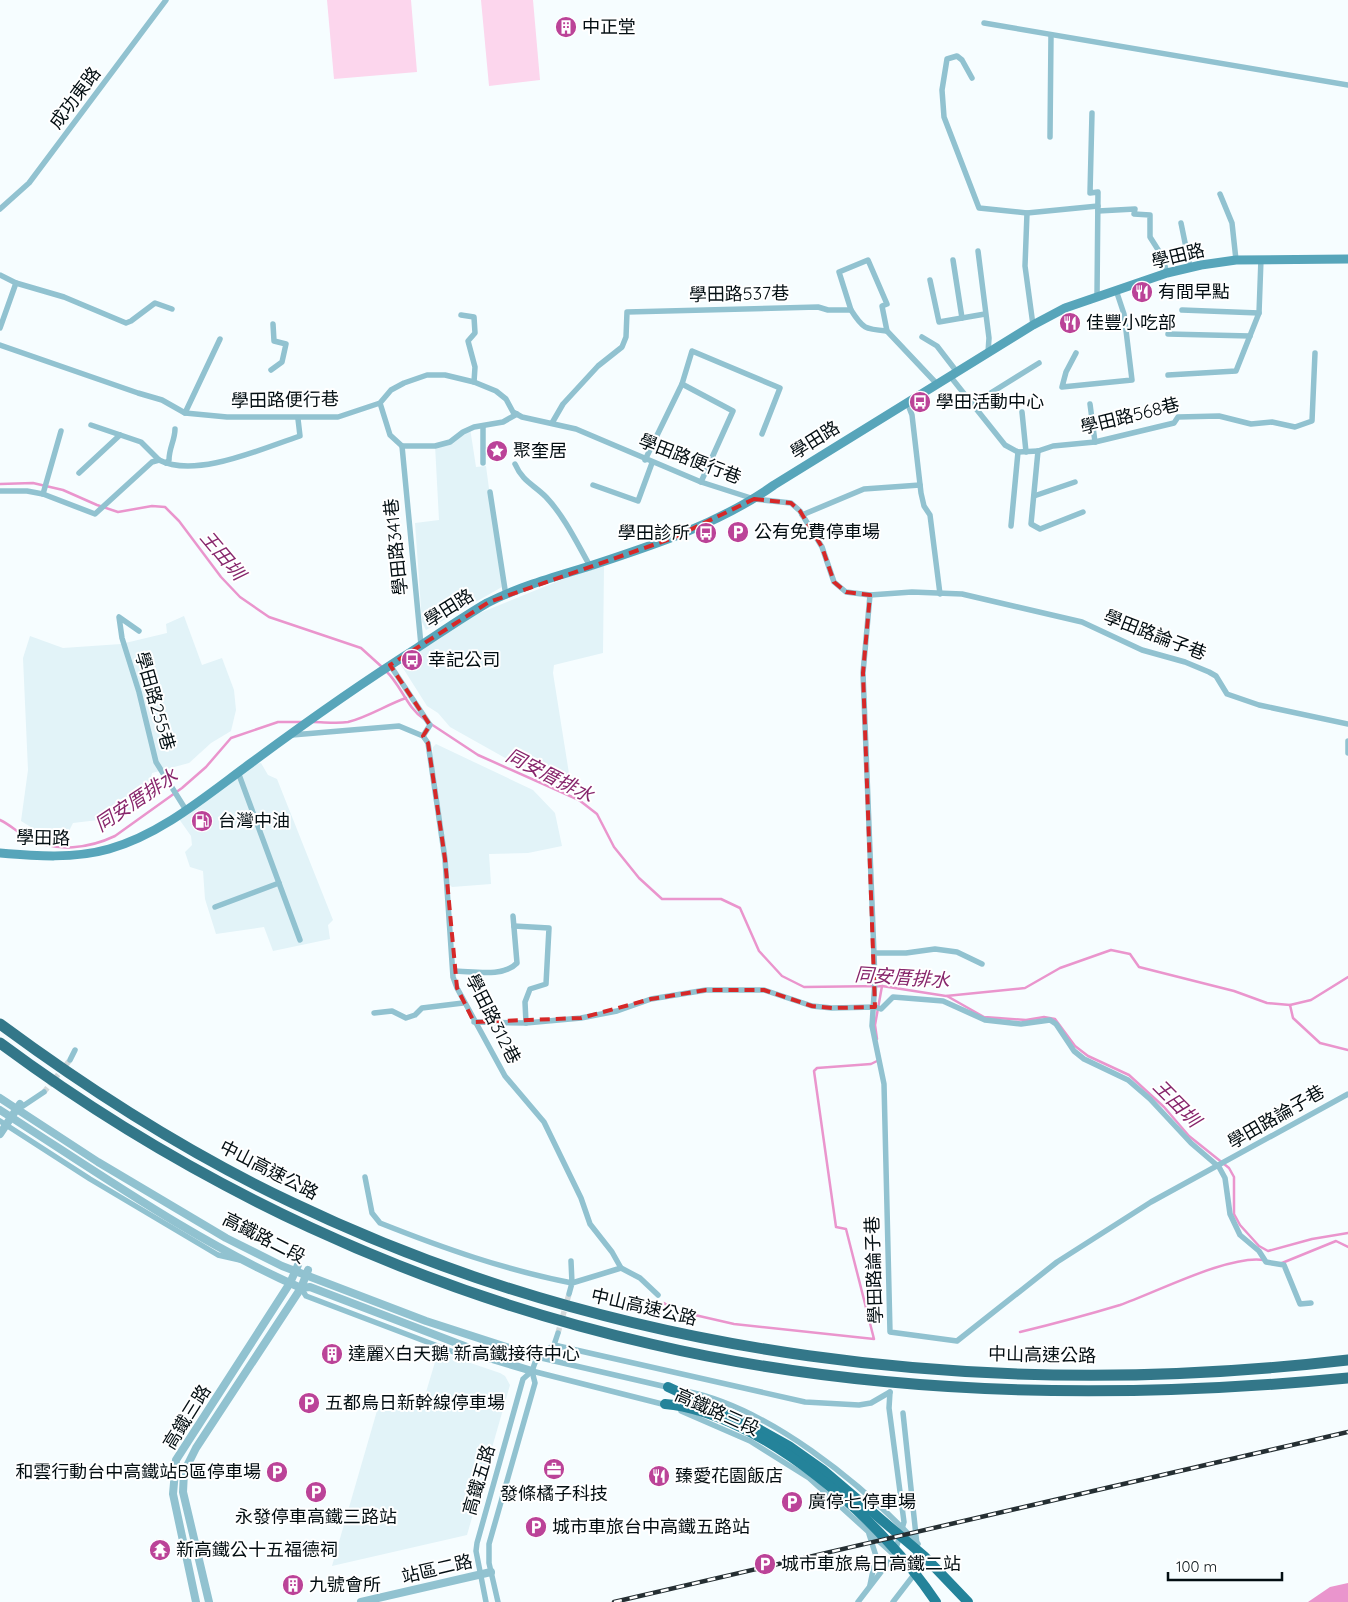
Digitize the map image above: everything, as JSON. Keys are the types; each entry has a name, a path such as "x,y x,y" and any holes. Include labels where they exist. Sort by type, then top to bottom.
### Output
{"highway":[{"name":"中山高速公路","path":"0,1024 87,1086 156,1130 290,1202 380,1242 481,1280 563,1306 644,1327 765,1351 856,1362 1022,1374 1196,1372 1285,1368 1348,1360"},
{"name":"中山高速公路","path":"0,1043 79,1099 148,1143 291,1220 374,1256 476,1295 567,1323 640,1342 762,1366 863,1379 1022,1389 1197,1388 1287,1384 1348,1378"},
{"path":"668,1387 748,1423 855,1495 924,1556 968,1602"},
{"path":"664,1404 684,1406 724,1420 788,1450 870,1522 897,1550 936,1602"}],"main road":[{"name":"學田路","path":"0,853 72,856 102,851 144,835 183,806 238,772 390,665 490,602 548,579 673,538 718,518 754,499 907,402 1057,311 1097,296 1190,267 1236,260 1348,259"}],"street":[{"name":"成功東路","path":"0,209 29,183 166,0"},
{"path":"984,23 1348,85"},
{"path":"1050,137 1051,35"},
{"path":"972,78 962,60 957,56 947,59 942,90 943,112 978,205 982,210 1027,213 1135,209 1134,214 1150,215 1150,238 1162,256 1167,273"},
{"path":"1092,113 1090,193 1098,192 1097,296"},
{"path":"1220,194 1232,223 1236,260"},
{"path":"1027,213 1024,266 1033,325"},
{"path":"1180,224 1190,267"},
{"path":"978,251 986,314 988,353"},
{"path":"1168,375 1236,371 1259,313 1262,259"},
{"path":"886,331 868,329 861,326 851,310 839,272 868,260 887,304 882,306 886,331 937,384"},
{"path":"953,260 962,318"},
{"path":"0,275 64,297 126,323 132,321 155,303 172,309"},
{"path":"930,280 939,322 986,314"},
{"path":"0,328 16,282"},
{"path":"1076,352 1066,372 1062,387 1132,380 1124,314 1116,290"},
{"name":"學田路537巷","path":"552,423 563,404 598,366 622,347 626,337 627,312 818,307 828,310 851,310"},
{"path":"1182,310 1259,313"},
{"path":"460,315 474,317 476,333 468,341 475,367 474,382"},
{"path":"271,370 282,362 286,344 274,341 273,324"},
{"path":"1168,334 1250,336"},
{"path":"922,337 936,346 972,404 1004,444 1018,452 1011,526"},
{"path":"185,413 220,339"},
{"name":"學田路便行巷","path":"0,345 162,400 185,413 227,417 298,419 338,417 380,403 391,390 404,382 427,376 445,375 474,382 496,391 517,414 576,429 652,463 701,482 754,499"},
{"path":"645,460 682,384 692,351 780,388 762,434"},
{"name":"學田路568巷","path":"1018,452 1038,451 1053,446 1095,442 1174,423 1178,417 1219,416 1251,424 1272,422 1295,427 1307,423 1312,421 1315,353"},
{"path":"972,404 1039,363"},
{"path":"682,384 733,411 701,482"},
{"path":"907,402 912,415 924,506 930,515 940,594"},
{"path":"380,403 390,435 402,446 435,446 450,442 468,429 503,422 517,414"},
{"path":"1090,404 1095,442"},
{"path":"1022,412 1026,452"},
{"path":"91,425 141,442 159,460 166,463 224,462 300,436 298,419"},
{"path":"483,426 483,464"},
{"path":"166,463 169,460 169,450 175,437 175,429"},
{"path":"43,494 61,431"},
{"path":"79,472 120,435"},
{"name":"學田路341巷","path":"402,446 421,645"},
{"path":"1038,451 1031,524 1040,529 1083,512"},
{"path":"0,491 27,491 43,494 95,514 152,462 159,460"},
{"path":"593,484 638,501 652,463"},
{"path":"515,464 520,477 546,497 590,566"},
{"path":"1034,496 1075,482"},
{"path":"802,515 864,490 920,485"},
{"path":"490,492 506,596"},
{"name":"學田路論子巷","path":"754,499 791,503 802,515 822,547 834,582 846,592 870,595 912,592 962,594 1082,622 1142,650 1185,662 1209,672 1216,676 1227,694 1260,705 1348,724"},
{"name":"學田路論子巷","path":"870,595 863,674 874,953 875,1007 872,1026 884,1084 890,1332 958,1341 1057,1262 1151,1202 1218,1167 1348,1094"},
{"name":"學田路255巷","path":"139,631 119,618 122,638 139,692 156,762 183,806"},
{"name":"學田路312巷","path":"390,665 430,725 423,736 428,743 445,859 453,971 463,1003 505,1076 544,1122 582,1198 590,1224 612,1252 621,1268"},
{"path":"290,735 399,726 423,736"},
{"path":"1348,741 1348,753"},
{"path":"238,772 300,940"},
{"path":"215,907 279,883"},
{"path":"453,971 490,972 511,970 517,964 513,916"},
{"path":"514,926 549,928 546,984 530,989 525,1002 526,1022"},
{"path":"874,953 906,953 935,949 958,952 982,964"},
{"name":"學田路論子巷","path":"474,1022 526,1022 581,1018 617,1011 651,999 706,990 764,990 818,1007 855,1009 875,1007 881,1009 893,997 908,997 943,1001 985,1020 1021,1024 1050,1020 1056,1024 1074,1051 1128,1080 1150,1099 1191,1143 1218,1167 1225,1178 1230,1214 1240,1235 1259,1252 1266,1262 1284,1264 1300,1304 1311,1303"},
{"path":"374,1013 392,1011 406,1018 415,1016 422,1008 463,1003"},
{"path":"70,1060 74,1050"},
{"path":"0,1134 3,1123 12,1117 20,1106 44,1092"},
{"path":"0,1110 5,1099"},
{"name":"高鐵路二段","path":"5,1099 20,1106 98,1162 226,1238 296,1269 426,1321 537,1357"},
{"name":"高鐵路二段","path":"0,1110 94,1171 242,1261 301,1288 310,1286 467,1347 482,1356 532,1371"},
{"name":"高鐵路二段","path":"3,1123 90,1179 218,1255 242,1261"},
{"path":"365,1177 372,1213 380,1223 456,1253 512,1270 572,1283 621,1268 640,1278 658,1295"},
{"path":"569,1294 572,1283 571,1261"},
{"name":"高鐵三路","path":"196,1602 172,1494 176,1460 290,1283 296,1269"},
{"name":"高鐵三路","path":"209,1602 185,1503 184,1472 196,1448 301,1288 307,1273"},
{"path":"537,1357 554,1345 558,1333"},
{"path":"554,1345 805,1402 859,1406 871,1403 890,1392 889,1408 904,1522 894,1555 858,1602"},
{"name":"高鐵五路","path":"486,1602 479,1574 477,1543 523,1379 532,1371 537,1357"},
{"name":"高鐵路三段","path":"537,1357 691,1392 729,1405 794,1439 828,1463 903,1528 918,1544"},
{"name":"高鐵五路","path":"498,1602 488,1555 489,1544 535,1383 532,1371"},
{"name":"高鐵路三段","path":"532,1371 664,1404 720,1427 774,1456 809,1478 894,1555"},
{"path":"893,1602 913,1576 918,1544 903,1413"},
{"name":"高鐵路三段","path":"865,1528 874,1544 876,1556 869,1589"},
{"path":"894,1555 905,1560 911,1559 916,1555"},
{"name":"站區二路","path":"362,1602 491,1572"}],"highlighted area":[{"path":"754,499 791,503 800,511 822,547 834,582 846,592 870,595 863,673 875,1007 832,1008 812,1006 764,990 706,990 651,999 581,1018 474,1022 457,988 445,859 428,743 423,736 430,725 390,665 489,602 673,538"}],"shaded area":[{"path":"327,0 411,0 417,72 334,79"},
{"path":"481,0 533,0 540,80 489,86"},
{"path":"470,428 476,467 486,466 502,587 426,630 422,622 415,523 439,520 435,445 455,441"},
{"path":"604,566 603,653 554,665 553,673 571,786 507,759 450,727 438,713 427,706 401,665 460,621 588,569"},
{"path":"184,616 202,665 222,658 234,690 236,710 231,731 211,743 189,763 152,773 145,802 115,818 73,823 65,839 49,838 21,821 28,770 23,658 30,636 63,648 121,644 167,633 166,624"},
{"path":"436,744 533,790 555,813 562,846 528,853 489,854 491,884 452,887 449,884 432,760 433,747"},
{"path":"261,763 268,775 277,779 333,920 328,925 330,939 273,951 264,927 216,934 205,899 203,871 190,867 185,852 192,845 191,836 179,819 255,764"},
{"path":"438,1352 500,1373 505,1376 510,1385 467,1535 332,1566 381,1397 421,1409"},
{"path":"1348,1583 1348,1602 1308,1602 1330,1587"}],"waterway":[{"name":"王田圳","path":"0,484 33,483 63,490 118,512 152,506 165,507 179,521 221,577 240,597 269,617 361,648 382,667"},
{"name":"同安厝排水","path":"386,671 408,703 424,719"},
{"name":"同安厝排水","path":"313,722 348,722 406,698"},
{"name":"同安厝排水","path":"0,820 26,837 51,846 73,847 95,844 115,836 182,788 206,767 231,738 278,722 302,722"},
{"name":"同安厝排水","path":"431,724 478,755 579,800 597,814 614,847 639,878 662,899 721,899 740,908 759,951 782,976 804,987 882,986 946,996 1025,988 1060,968 1111,950 1130,954 1139,967 1234,991 1267,1003 1290,1005 1311,1000 1348,977"},
{"path":"877,1039 875,1025 882,986"},
{"name":"王田圳","path":"947,996 984,1017 1026,1020 1044,1017 1055,1019 1075,1046 1088,1056 1129,1075 1164,1107 1189,1136 1229,1168 1234,1177 1234,1214 1240,1225 1259,1246 1268,1251 1312,1239 1348,1233"},
{"path":"1290,1005 1293,1018 1320,1043 1348,1050"},
{"path":"664,1303 673,1310 734,1324 874,1339 846,1229 836,1227 814,1071 817,1068 871,1064 879,1060"},
{"path":"1282,1263 1336,1241 1348,1247"},
{"path":"1020,1332 1120,1305 1213,1268 1249,1260 1264,1260"}],"tunnel":[{"path":"44,1092 70,1060"},
{"path":"558,1333 569,1294"}],"railway":[{"path":"614,1602 1348,1432"}],"place":[{"name":"中正堂","path":"566,27"},
{"name":"有間早點","path":"1142,292"},
{"name":"佳豐小吃部","path":"1070,323"},
{"name":"學田活動中心","path":"920,402"},
{"name":"聚奎居","path":"497,451"},
{"name":"公有免費停車場","path":"738,532"},
{"name":"學田診所","path":"706,533"},
{"name":"幸記公司","path":"412,660"},
{"name":"台灣中油","path":"202,821"},
{"name":"達麗X白天鵝 新高鐵接待中心","path":"332,1354"},
{"name":"五都烏日新幹線停車場","path":"309,1403"},
{"name":"發條橘子科技","path":"554,1469"},
{"name":"和雲行動台中高鐵站B區停車場","path":"277,1472"},
{"name":"臻愛花園飯店","path":"659,1476"},
{"name":"永發停車高鐵三路站","path":"316,1492"},
{"name":"廣停七停車場","path":"792,1502"},
{"name":"城市車旅台中高鐵五路站","path":"536,1527"},
{"name":"新高鐵公十五福德祠","path":"160,1550"},
{"name":"城市車旅烏日高鐵二站","path":"765,1564"},
{"name":"九號會所","path":"293,1585"}]}
